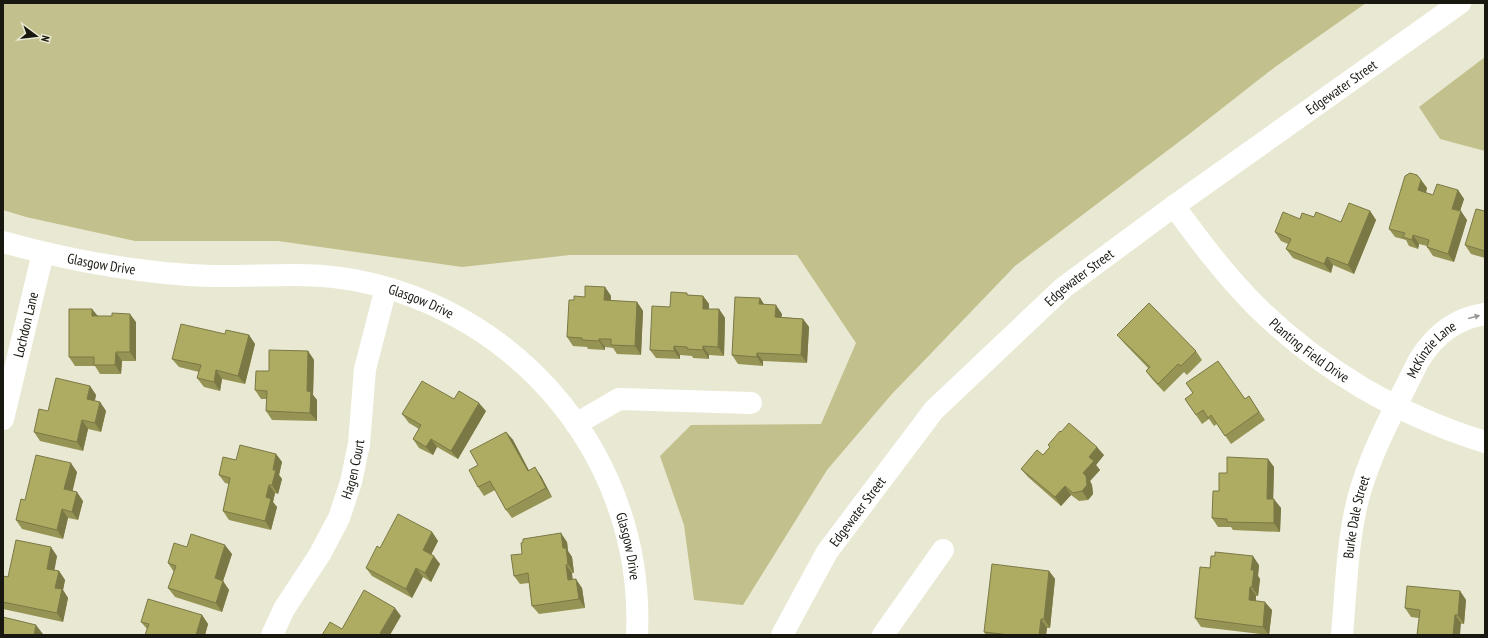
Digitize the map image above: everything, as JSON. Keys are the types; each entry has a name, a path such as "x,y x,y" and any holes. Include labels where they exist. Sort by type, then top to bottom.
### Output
{"street":[{"name":"Edgewater Street","path":"782,635 827,552 934,410 1063,288 1174,206 1460,3"},
{"name":"Planting Field Drive","path":"1174,206 1215,260 1255,305 1299,345 1348,380 1413,415 1454,432 1485,442"},
{"name":"Glasgow Drive","path":"3,242 43,253 99,265 155,272 212,276 317,275 353,280 411,295 439,307 486,334 528,368 555,396 576,424 606,474 626,531 632,560 638,614 637,635"},
{"name":"Lochdon Lane","path":"3,419 43,253"},
{"name":"Hagen Court","path":"272,635 284,610 320,554 339,518 351,482 359,444 365,369 386,288"},
{"name":"McKinzie Lane","path":"1396,406 1419,360 1428,346 1443,331 1461,320 1485,314"},
{"path":"576,424 619,399 751,403"},
{"name":"Burke Dale Street","path":"1342,635 1351,538 1358,499 1372,457 1396,406"},
{"path":"883,635 943,550"}],"shaded area":[{"path":"3,3 1366,3 1275,67 1015,266 891,395 827,470 743,605 694,600 684,525 660,456 691,425 821,424 856,343 797,255 570,255 462,267 278,241 135,241 26,217 3,210"},
{"path":"1485,57 1485,151 1440,139 1419,107"}],"building":[{"path":"1410,173 1417,175 1421,180 1418,190 1433,195 1437,184 1458,190 1452,209 1461,211 1448,254 1427,247 1429,240 1413,235 1412,240 1403,237 1405,233 1389,229 1405,176"},
{"path":"1349,203 1370,211 1348,265 1327,257 1324,264 1286,249 1291,239 1275,232 1283,212 1300,219 1302,213 1314,217 1316,212 1341,222"},
{"path":"1476,209 1485,211 1485,251 1465,245"},
{"path":"585,286 605,287 604,300 637,302 635,346 611,345 611,339 599,339 599,341 567,337 569,300 574,300 574,296 585,297"},
{"path":"671,292 703,296 703,309 719,309 718,347 703,346 703,350 674,346 674,351 650,350 652,306 670,307"},
{"path":"735,297 760,298 759,304 776,305 775,317 803,319 801,355 757,353 757,357 732,355"},
{"path":"1149,303 1196,351 1181,366 1178,364 1158,384 1146,371 1150,367 1117,335"},
{"path":"69,309 92,309 92,316 112,316 112,313 130,314 130,352 116,352 115,365 94,365 94,357 69,357"},
{"path":"181,324 225,334 226,330 249,335 238,376 216,370 214,382 197,378 201,365 172,359"},
{"path":"269,350 308,351 307,391 311,392 310,413 266,411 267,391 255,390 256,371 269,371"},
{"path":"1218,361 1245,399 1249,396 1259,412 1225,436 1211,415 1208,418 1203,410 1196,415 1185,399 1193,393 1186,383"},
{"path":"56,378 90,386 87,399 100,402 95,423 82,420 77,442 34,432 39,409 48,411"},
{"path":"422,381 454,399 459,391 479,403 451,451 431,439 426,447 413,439 421,425 402,414"},
{"path":"1069,423 1097,447 1089,457 1094,461 1083,473 1086,476 1087,485 1082,491 1073,493 1065,486 1055,497 1021,469 1037,450 1043,455 1050,447 1048,445"},
{"path":"506,432 528,471 535,467 546,488 506,510 490,481 478,487 469,470 478,465 470,451"},
{"path":"240,445 276,454 273,470 276,470 272,485 269,485 266,497 271,499 265,521 223,511 230,478 219,475 223,457 236,460"},
{"path":"36,455 71,463 64,489 77,492 72,512 62,509 57,530 16,520 21,499 25,500"},
{"path":"1227,457 1268,459 1267,499 1274,499 1274,523 1227,522 1227,519 1212,518 1213,491 1219,491 1219,473 1227,473"},
{"path":"398,514 432,532 423,550 434,556 425,573 416,568 406,589 366,568 377,546 380,548"},
{"path":"561,533 563,548 566,548 568,580 576,579 579,599 532,606 528,573 514,576 511,555 522,554 521,543 523,542 523,539"},
{"path":"191,534 225,545 215,578 223,581 216,603 168,588 176,566 168,563 174,543 187,547"},
{"path":"16,540 51,547 47,569 59,571 55,588 62,589 57,613 3,602 3,576 8,577"},
{"path":"1215,552 1253,556 1251,570 1254,570 1249,600 1265,602 1263,627 1195,618 1200,567 1210,568 1211,556 1215,556"},
{"path":"992,564 1049,571 1044,619 1041,619 1039,635 1010,635 984,632"},
{"path":"1407,586 1460,591 1458,615 1455,615 1453,635 1417,635 1420,610 1405,608"},
{"path":"364,590 395,608 380,633 384,635 322,635 330,622 342,629"},
{"path":"148,599 202,615 196,635 145,635 149,624 141,622"},
{"path":"3,617 36,625 34,635 3,635"}]}
